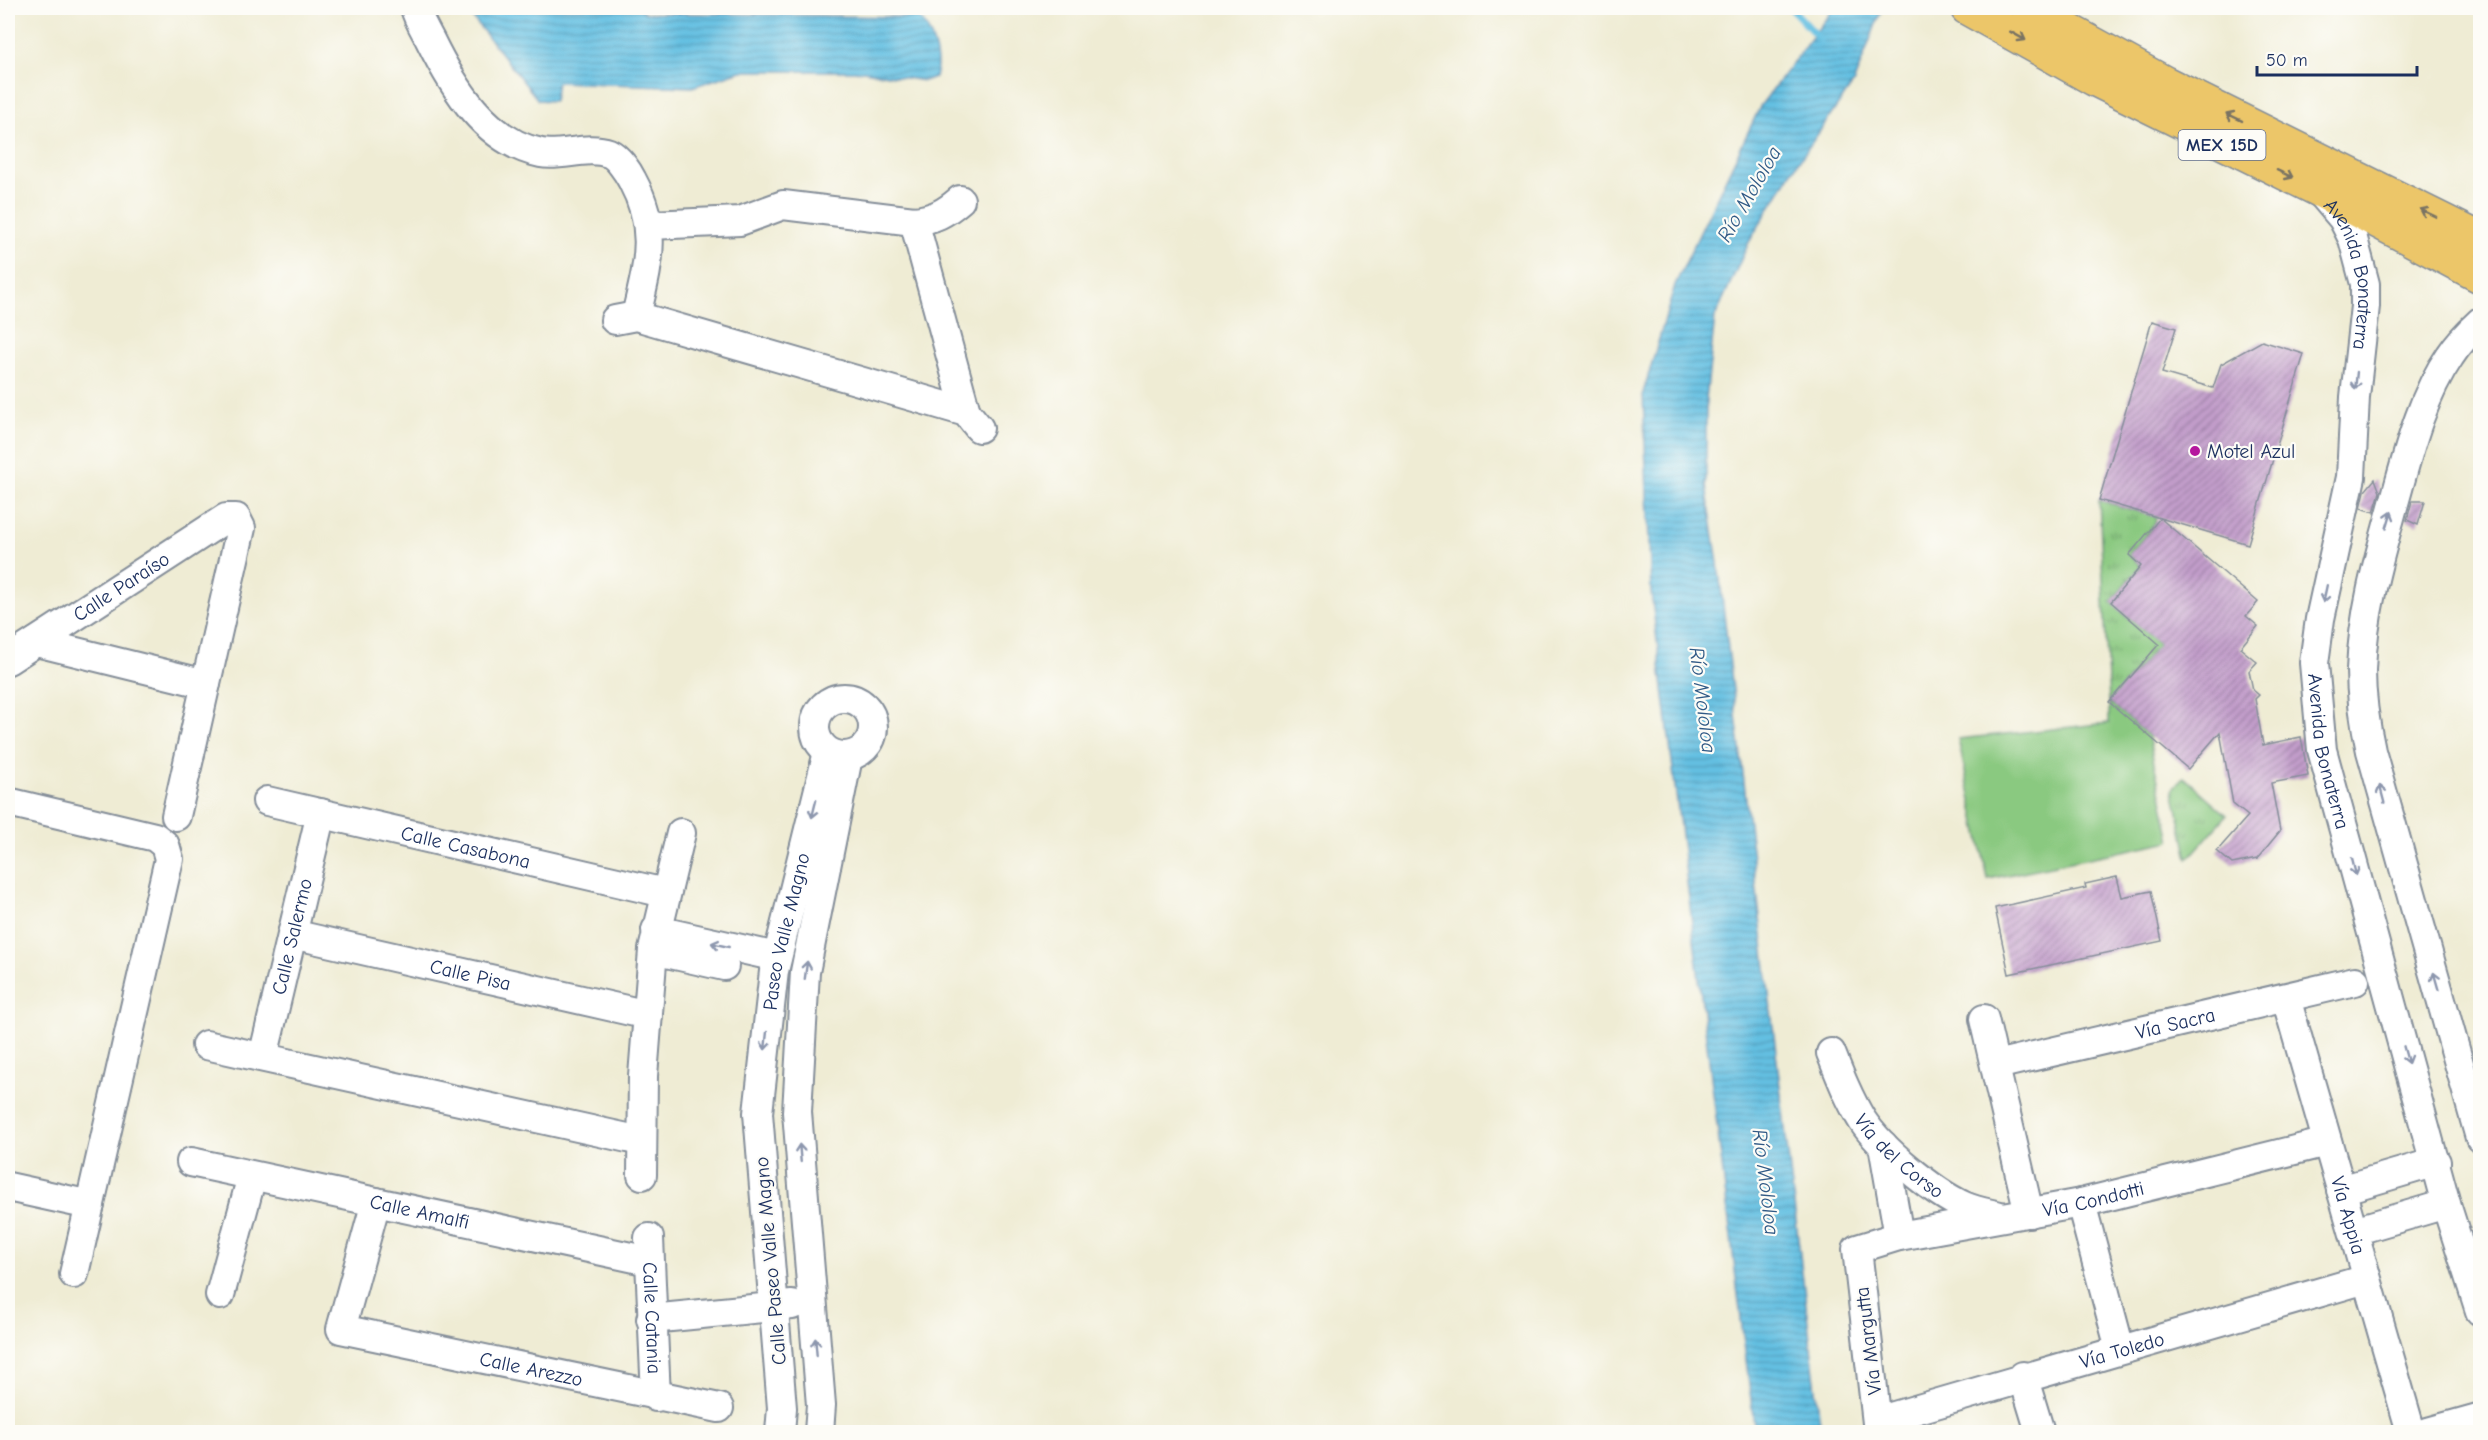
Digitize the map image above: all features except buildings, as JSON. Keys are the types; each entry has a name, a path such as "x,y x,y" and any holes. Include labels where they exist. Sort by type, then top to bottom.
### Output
{"highway":[{"name":"MEX 15D","path":"1967,8 2094,79 2317,189 2481,276"},
{"name":"MEX 15D","path":"2028,8 2166,83 2481,238"}],"street":[{"path":"415,8 440,60 476,115 513,144 543,153 584,150 609,153 628,172 642,199 650,225 650,257 626,318 973,420 914,221"},
{"name":"Avenida Bonaterra","path":"2317,189 2343,219 2365,284 2351,477 2334,552 2314,663 2322,750 2446,1204 2480,1307"},
{"path":"650,225 740,221 783,205 914,221 938,216 960,201"},
{"name":"Avenida Bonaterra","path":"2481,322 2464,336 2448,357 2431,392 2416,432 2376,565 2364,631 2362,710 2382,794 2481,1138"},
{"name":"Calle Paraíso","path":"8,660 226,518 236,518 241,528 206,684"},
{"path":"2334,552 2376,565"},
{"path":"36,642 206,684 176,816"},
{"name":"Paseo Valle Magno","path":"758,1113 775,967 838,755 805,972 797,1112"},
{"name":"Calle Casabona","path":"267,801 665,892"},
{"path":"8,802 155,837 165,845 168,859 74,1274"},
{"name":"Calle Salermo","path":"263,1057 321,813"},
{"path":"642,1174 641,1141 648,1015 655,940 681,833"},
{"name":"Calle Pisa","path":"292,934 648,1015"},
{"path":"655,940 775,967"},
{"name":"Vía Sacra","path":"1996,1065 2355,981"},
{"name":"Vía Appia","path":"2286,998 2411,1432"},
{"path":"1984,1019 1996,1065 2017,1215"},
{"path":"206,1045 641,1141"},
{"name":"Vía del Corso","path":"1831,1053 1847,1094 1863,1121 1883,1145 1909,1168 1964,1206 2017,1215"},
{"name":"Calle Paseo Valle Magno","path":"797,1112 820,1419"},
{"name":"Calle Paseo Valle Magno","path":"758,1113 781,1420"},
{"name":"Vía Condotti","path":"1857,1249 1899,1236 2081,1203 2328,1142"},
{"path":"1883,1145 1899,1236"},
{"name":"Calle Amalfi","path":"191,1162 376,1202 649,1250"},
{"path":"2341,1190 2436,1162"},
{"path":"220,1295 252,1176"},
{"path":"8,1187 90,1205"},
{"name":"Calle Arezzo","path":"376,1202 341,1329 656,1397 719,1408"},
{"path":"2081,1203 2120,1349"},
{"path":"2354,1231 2446,1204"},
{"name":"Vía Margutta","path":"1857,1249 1877,1427"},
{"name":"Calle Catania","path":"649,1250 656,1397"},
{"name":"Vía Toledo","path":"1877,1427 2023,1376 2366,1279"},
{"path":"651,1319 813,1304"},
{"path":"2023,1376 2040,1432"},
{"path":"2428,1432 2478,1418"}],"green space":[{"path":"2099,500 2156,517 2155,524 2129,555 2141,566 2111,602 2159,644 2109,702"},
{"path":"2109,702 2148,735 2171,841 1988,879 1958,739 2109,723"},
{"path":"2184,777 2227,815 2188,859 2173,789"}],"water":[{"path":"465,8 640,8 645,13 918,17 927,29 934,45 937,70 935,77 924,81 864,71 741,71 692,87 557,82 554,101 538,100"},
{"name":"Río Mololoa","path":"1834,8 1882,8 1854,82 1792,171 1749,242 1715,317 1706,399 1706,485 1718,563 1821,1432 1755,1432 1651,592 1643,393 1675,285 1761,105"}],"waterway":[{"path":"1791,8 1820,39"}],"place":[{"name":"Motel Azul","path":"2195,451"}]}
